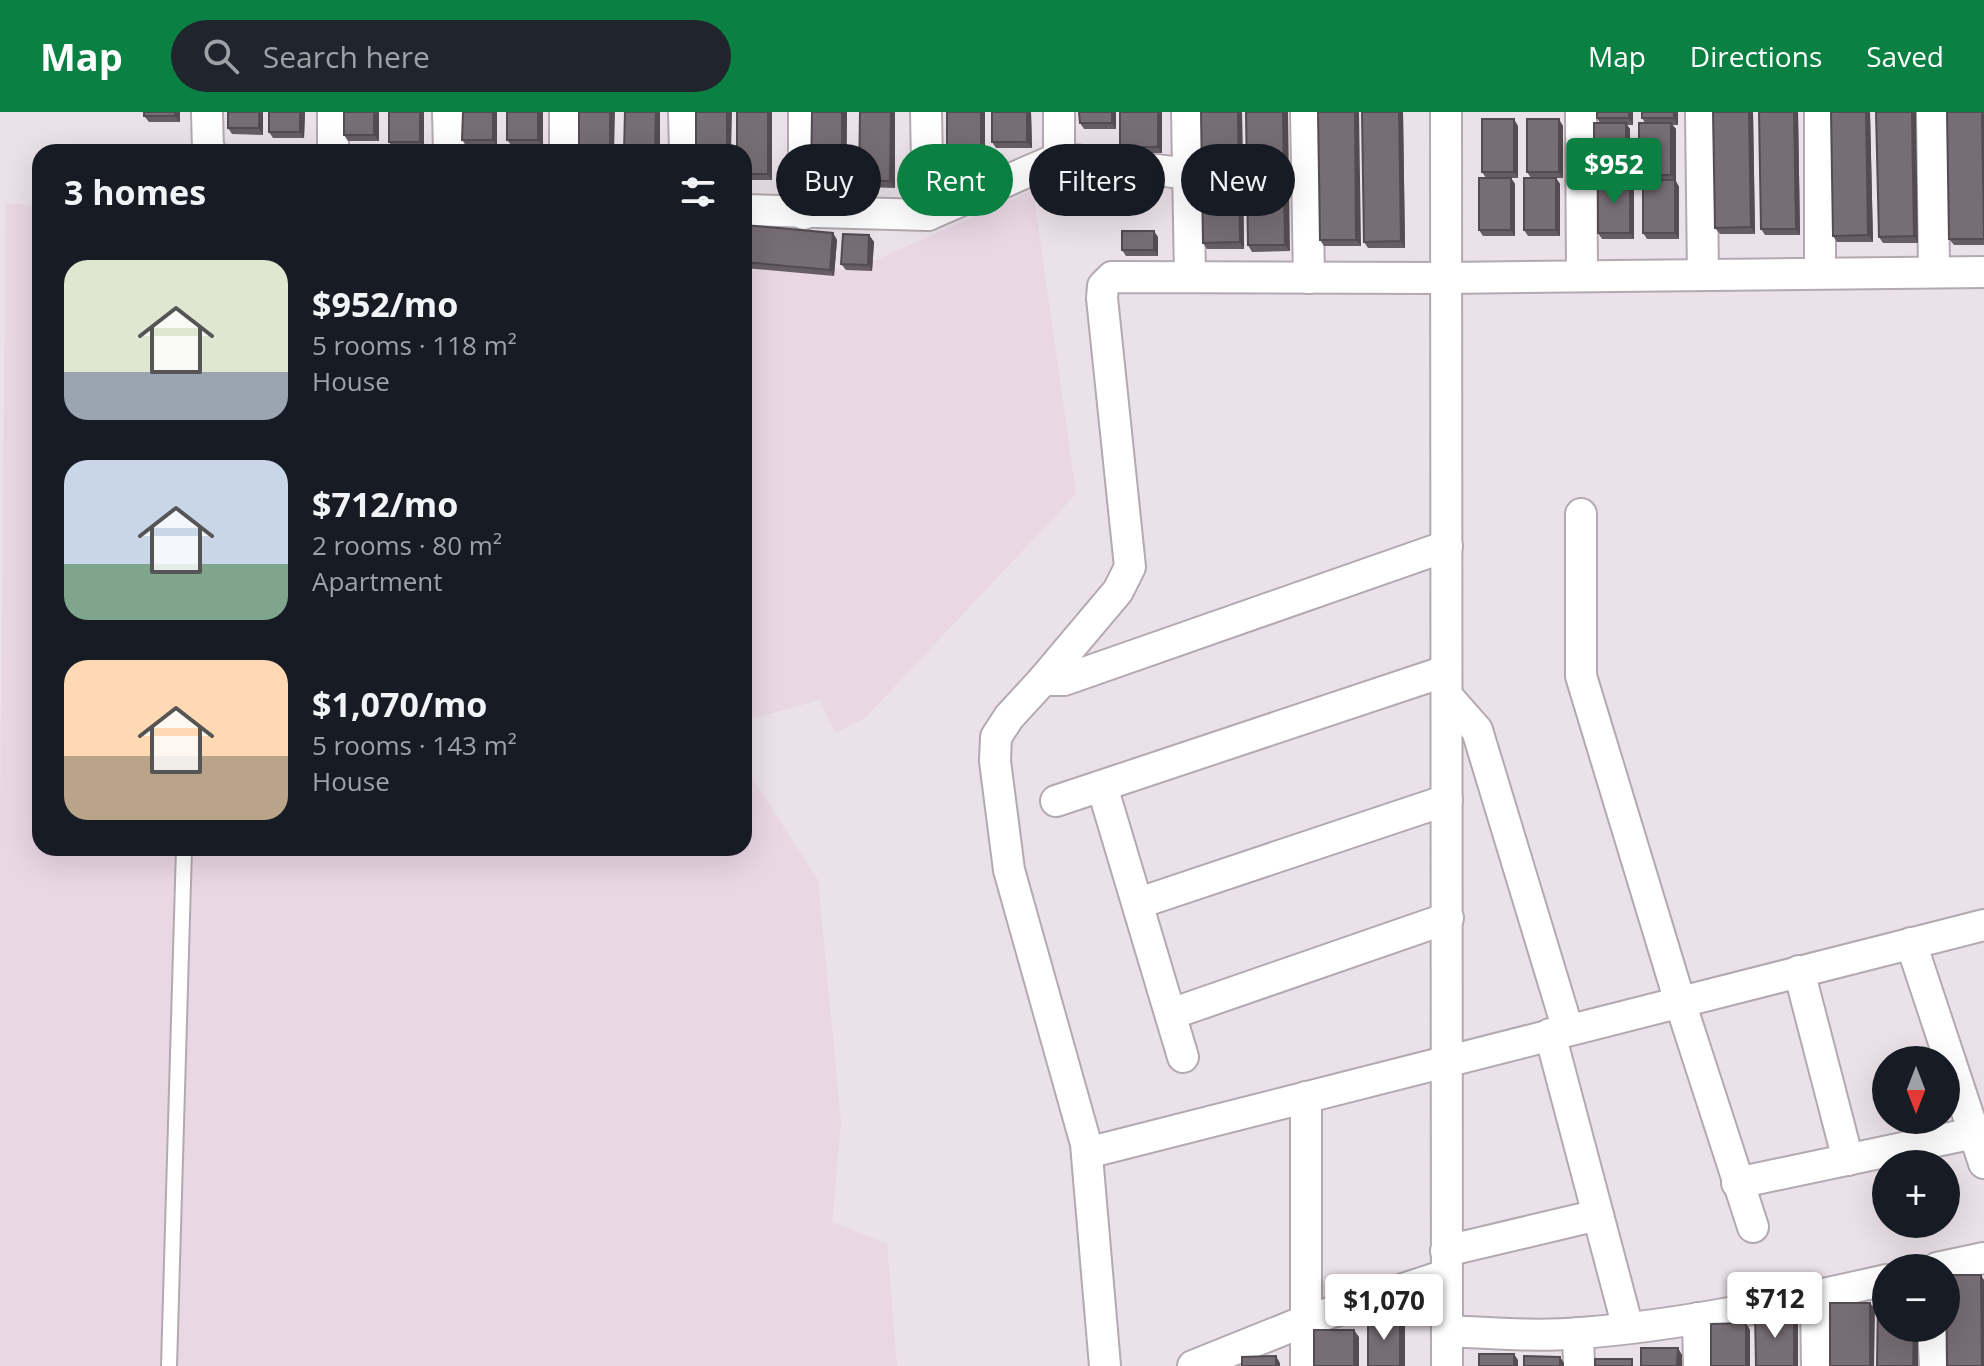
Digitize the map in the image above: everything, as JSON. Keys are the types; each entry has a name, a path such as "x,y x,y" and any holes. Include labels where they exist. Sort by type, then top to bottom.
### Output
{"street":[{"path":"207,112 208,144"},
{"path":"333,112 333,144"},
{"path":"448,112 449,144"},
{"path":"565,112 565,144"},
{"path":"684,112 685,144"},
{"path":"804,112 804,144"},
{"path":"926,112 927,144"},
{"path":"1059,112 1059,144"},
{"path":"1187,112 1188,144"},
{"path":"1306,112 1309,278"},
{"path":"1446,112 1447,1366"},
{"path":"1581,112 1582,276"},
{"path":"1701,112 1703,275"},
{"path":"1820,112 1820,273"},
{"path":"1932,112 1934,272"},
{"path":"752,211 776,212"},
{"path":"1189,216 1190,276"},
{"path":"1105,1366 1087,1153 1009,870 995,761 996,737 1009,717 1118,591 1130,567 1103,286 1112,277 1445,278 1984,272"},
{"path":"1581,514 1581,676 1680,1002 1753,1227"},
{"path":"1043,680 1064,680 1447,546"},
{"path":"1056,801 1447,684"},
{"path":"1447,684 1477,730 1559,1032 1598,1215 1628,1328"},
{"path":"1102,786 1183,1057"},
{"path":"1139,903 1447,800"},
{"path":"1171,1014 1448,918"},
{"path":"1087,1153 1984,925"},
{"path":"1911,943 1984,1163"},
{"path":"1799,971 1848,1160"},
{"path":"1306,1097 1306,1366"},
{"path":"1737,1183 1974,1133"},
{"path":"1193,1366 1446,1263 1598,1215"},
{"path":"1960,1263 1984,1258"},
{"path":"1447,1331 1578,1333 1628,1328 1698,1318 1872,1283"},
{"path":"1816,1296 1817,1366"},
{"path":"1698,1318 1699,1366"},
{"path":"1578,1333 1579,1366"},
{"path":"1934,1342 1935,1366"}],"lane":[{"path":"169,1366 184,856"}],"shaded area":[{"path":"1029,192 1029,216 1037,216 1076,494 865,718 835,733 820,700 752,719 752,263 853,270 974,216 1013,216 1013,199"},
{"path":"6,203 32,205 32,856 752,856 752,777 818,880 841,1123 832,1222 887,1244 897,1366 0,1366 0,805"}],"building":[{"path":"144,112 175,112 175,116 144,116"},
{"path":"228,112 259,112 259,128 228,128"},
{"path":"269,112 300,112 300,132 269,132"},
{"path":"344,112 374,112 374,135 344,135"},
{"path":"389,112 420,112 420,142 389,142"},
{"path":"463,112 493,112 493,140 462,140"},
{"path":"507,112 538,112 538,140 507,140"},
{"path":"579,112 610,112 610,144 579,144"},
{"path":"625,112 656,112 655,144 624,144"},
{"path":"696,112 727,112 727,144 696,144"},
{"path":"737,112 768,112 768,174 752,174 752,144 737,144"},
{"path":"812,112 842,112 842,144 812,144"},
{"path":"860,112 891,112 890,181 881,181 881,144 860,144"},
{"path":"947,112 981,112 981,144 947,144"},
{"path":"992,112 1027,112 1027,142 992,142"},
{"path":"1079,112 1112,112 1112,123 1080,123"},
{"path":"1120,112 1158,112 1158,144 1120,144"},
{"path":"1201,112 1238,112 1238,144 1201,144"},
{"path":"1246,112 1283,112 1283,144 1246,144"},
{"path":"1318,112 1355,112 1356,240 1320,240"},
{"path":"1362,112 1399,112 1401,241 1364,242"},
{"path":"1597,112 1629,112 1629,118 1597,118"},
{"path":"1642,112 1674,112 1674,118 1642,118"},
{"path":"1713,112 1749,112 1751,227 1715,228"},
{"path":"1759,112 1794,112 1796,229 1761,229"},
{"path":"1831,112 1866,112 1868,235 1833,236"},
{"path":"1876,112 1912,112 1914,236 1879,237"},
{"path":"1947,112 1982,112 1984,239 1949,239"},
{"path":"1482,119 1514,119 1514,172 1482,172"},
{"path":"1527,119 1559,119 1559,172 1527,172"},
{"path":"1594,123 1626,123 1626,175 1594,175"},
{"path":"1639,123 1671,123 1671,175 1639,175"},
{"path":"1479,178 1511,178 1511,230 1479,230"},
{"path":"1524,178 1556,178 1556,230 1524,230"},
{"path":"1598,180 1630,180 1630,233 1598,233"},
{"path":"1643,180 1675,180 1675,233 1643,233"},
{"path":"1203,216 1240,216 1240,242 1203,243"},
{"path":"1248,216 1285,216 1285,245 1248,245"},
{"path":"752,226 833,233 830,270 752,263"},
{"path":"1122,231 1154,231 1154,250 1122,250"},
{"path":"843,234 869,235 868,265 841,264"},
{"path":"1960,1275 1981,1275 1982,1366 1947,1366 1947,1342 1960,1342"},
{"path":"1830,1303 1870,1303 1870,1366 1830,1366"},
{"path":"1794,1313 1794,1366 1756,1366 1755,1314"},
{"path":"1368,1317 1400,1317 1400,1366 1368,1366"},
{"path":"1746,1323 1746,1366 1711,1366 1711,1324"},
{"path":"1314,1330 1354,1330 1354,1366 1314,1366"},
{"path":"1877,1342 1914,1342 1913,1366 1877,1366"},
{"path":"1641,1348 1678,1348 1677,1366 1641,1366"},
{"path":"1479,1354 1514,1354 1514,1366 1479,1366"},
{"path":"1276,1356 1276,1366 1242,1366 1242,1357"},
{"path":"1524,1356 1560,1357 1560,1366 1524,1366"},
{"path":"1595,1359 1632,1359 1632,1366 1595,1366"}]}
